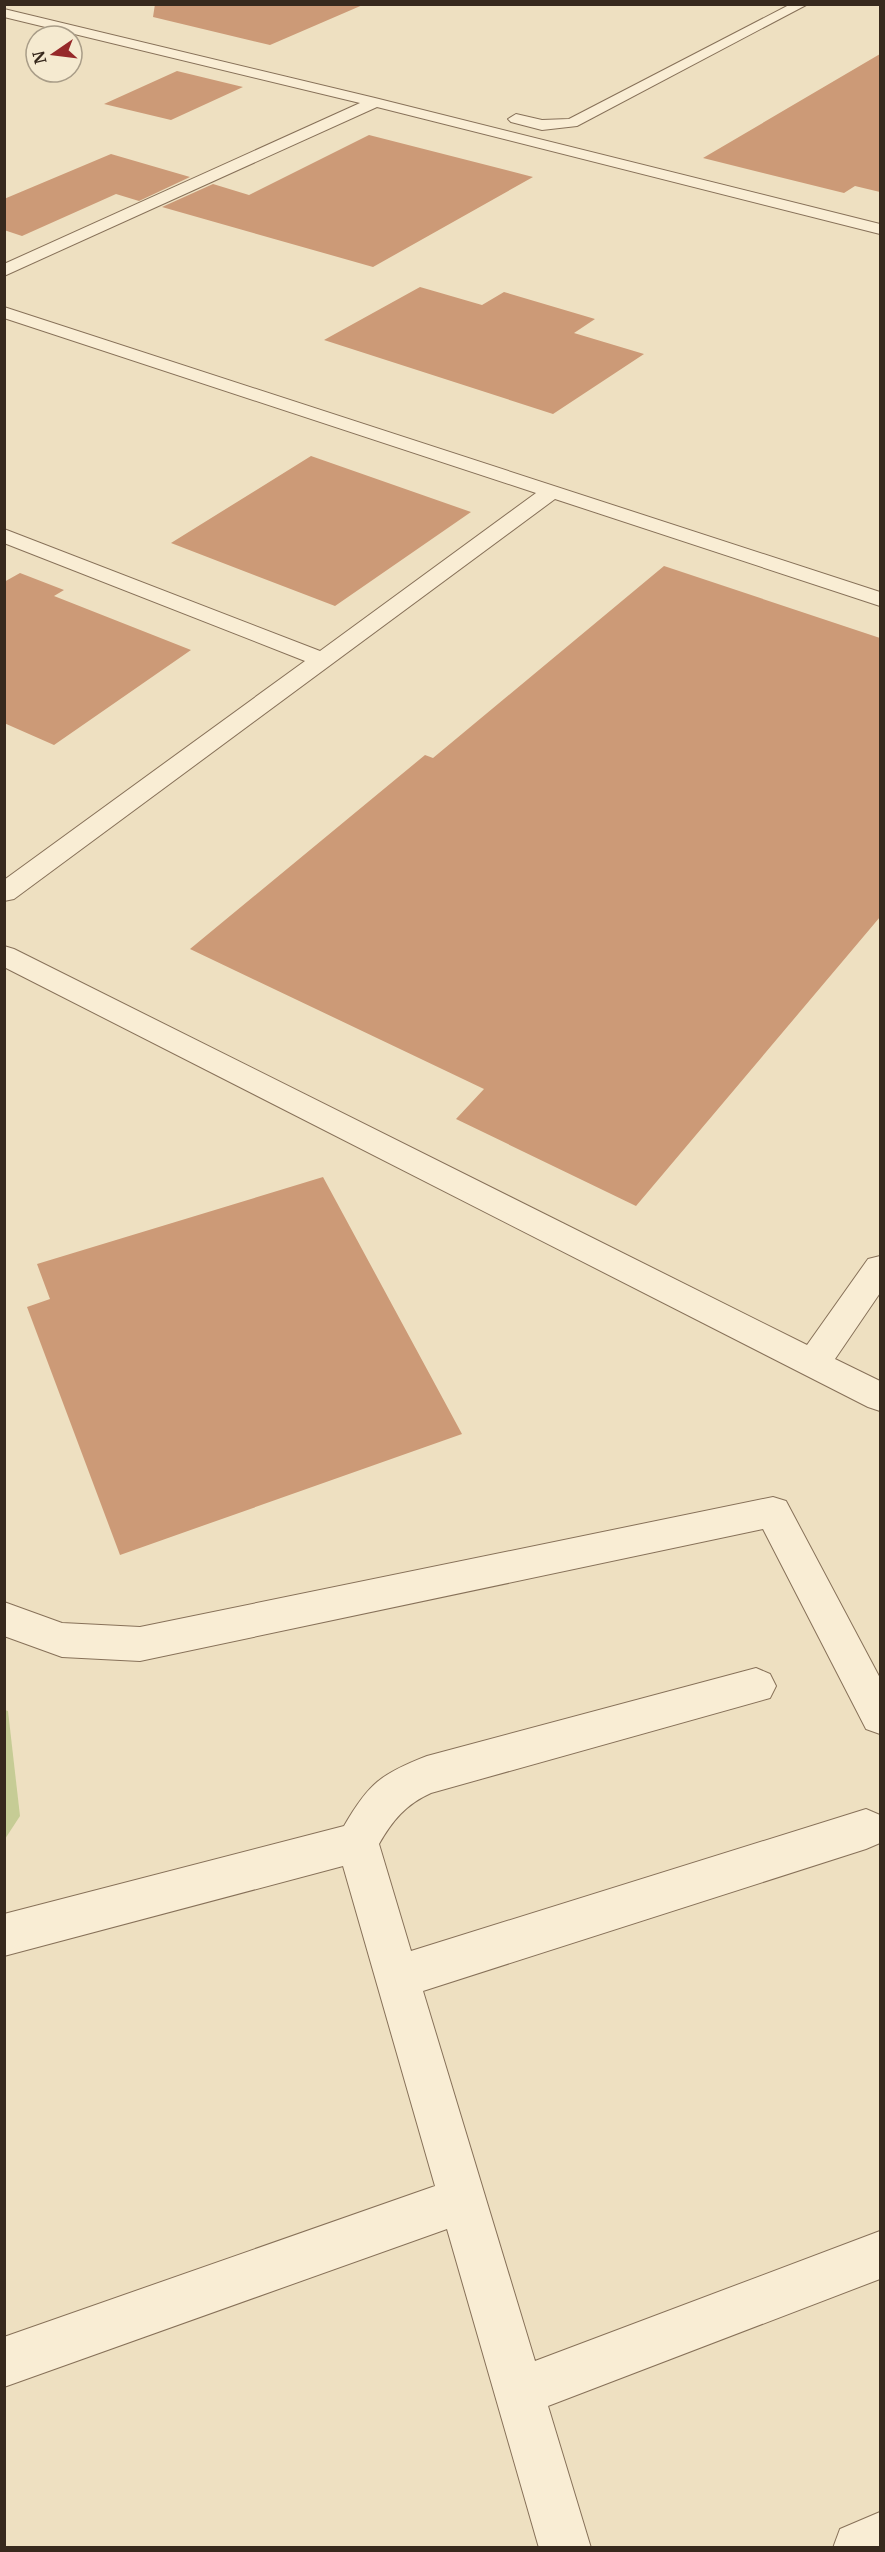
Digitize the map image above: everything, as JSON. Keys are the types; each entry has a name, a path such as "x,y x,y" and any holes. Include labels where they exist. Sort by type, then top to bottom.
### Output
{"street":[{"path":"507,117 542,125 572,123 802,4"},
{"path":"4,13 375,102 880,229"},
{"path":"4,271 375,102"},
{"path":"4,299 880,582"},
{"path":"4,312 880,599"},
{"path":"4,893 553,491"},
{"path":"4,535 322,660"},
{"path":"4,955 880,1397"},
{"path":"814,1362 880,1268"},
{"path":"4,1619 62,1640 140,1644 773,1512 880,1716"},
{"path":"4,1935 357,1842 382,1799 401,1785 427,1775 756,1686"},
{"path":"397,1977 866,1829"},
{"path":"357,1842 565,2547"},
{"path":"4,2362 464,2199"},
{"path":"519,2392 880,2255"},
{"path":"859,2547 880,2538"}],"green space":[{"path":"5,1710 8,1711 20,1816 5,1839"}],"building":[{"path":"155,4 365,4 270,45 153,17"},
{"path":"880,54 880,192 855,186 844,193 703,158"},
{"path":"177,71 243,87 171,120 104,104"},
{"path":"369,135 533,177 373,267 162,207 213,184 249,195"},
{"path":"111,154 190,177 139,201 116,194 22,236 4,230 4,199"},
{"path":"420,287 482,305 504,292 595,319 574,333 644,354 553,414 324,340"},
{"path":"311,456 471,512 335,606 171,543"},
{"path":"664,566 880,638 880,917 636,1206 456,1119 484,1089 190,949 425,755 433,758"},
{"path":"20,573 64,590 54,596 191,650 54,745 4,723 4,582"},
{"path":"323,1177 462,1434 120,1555 27,1307 50,1299 37,1264"}]}
